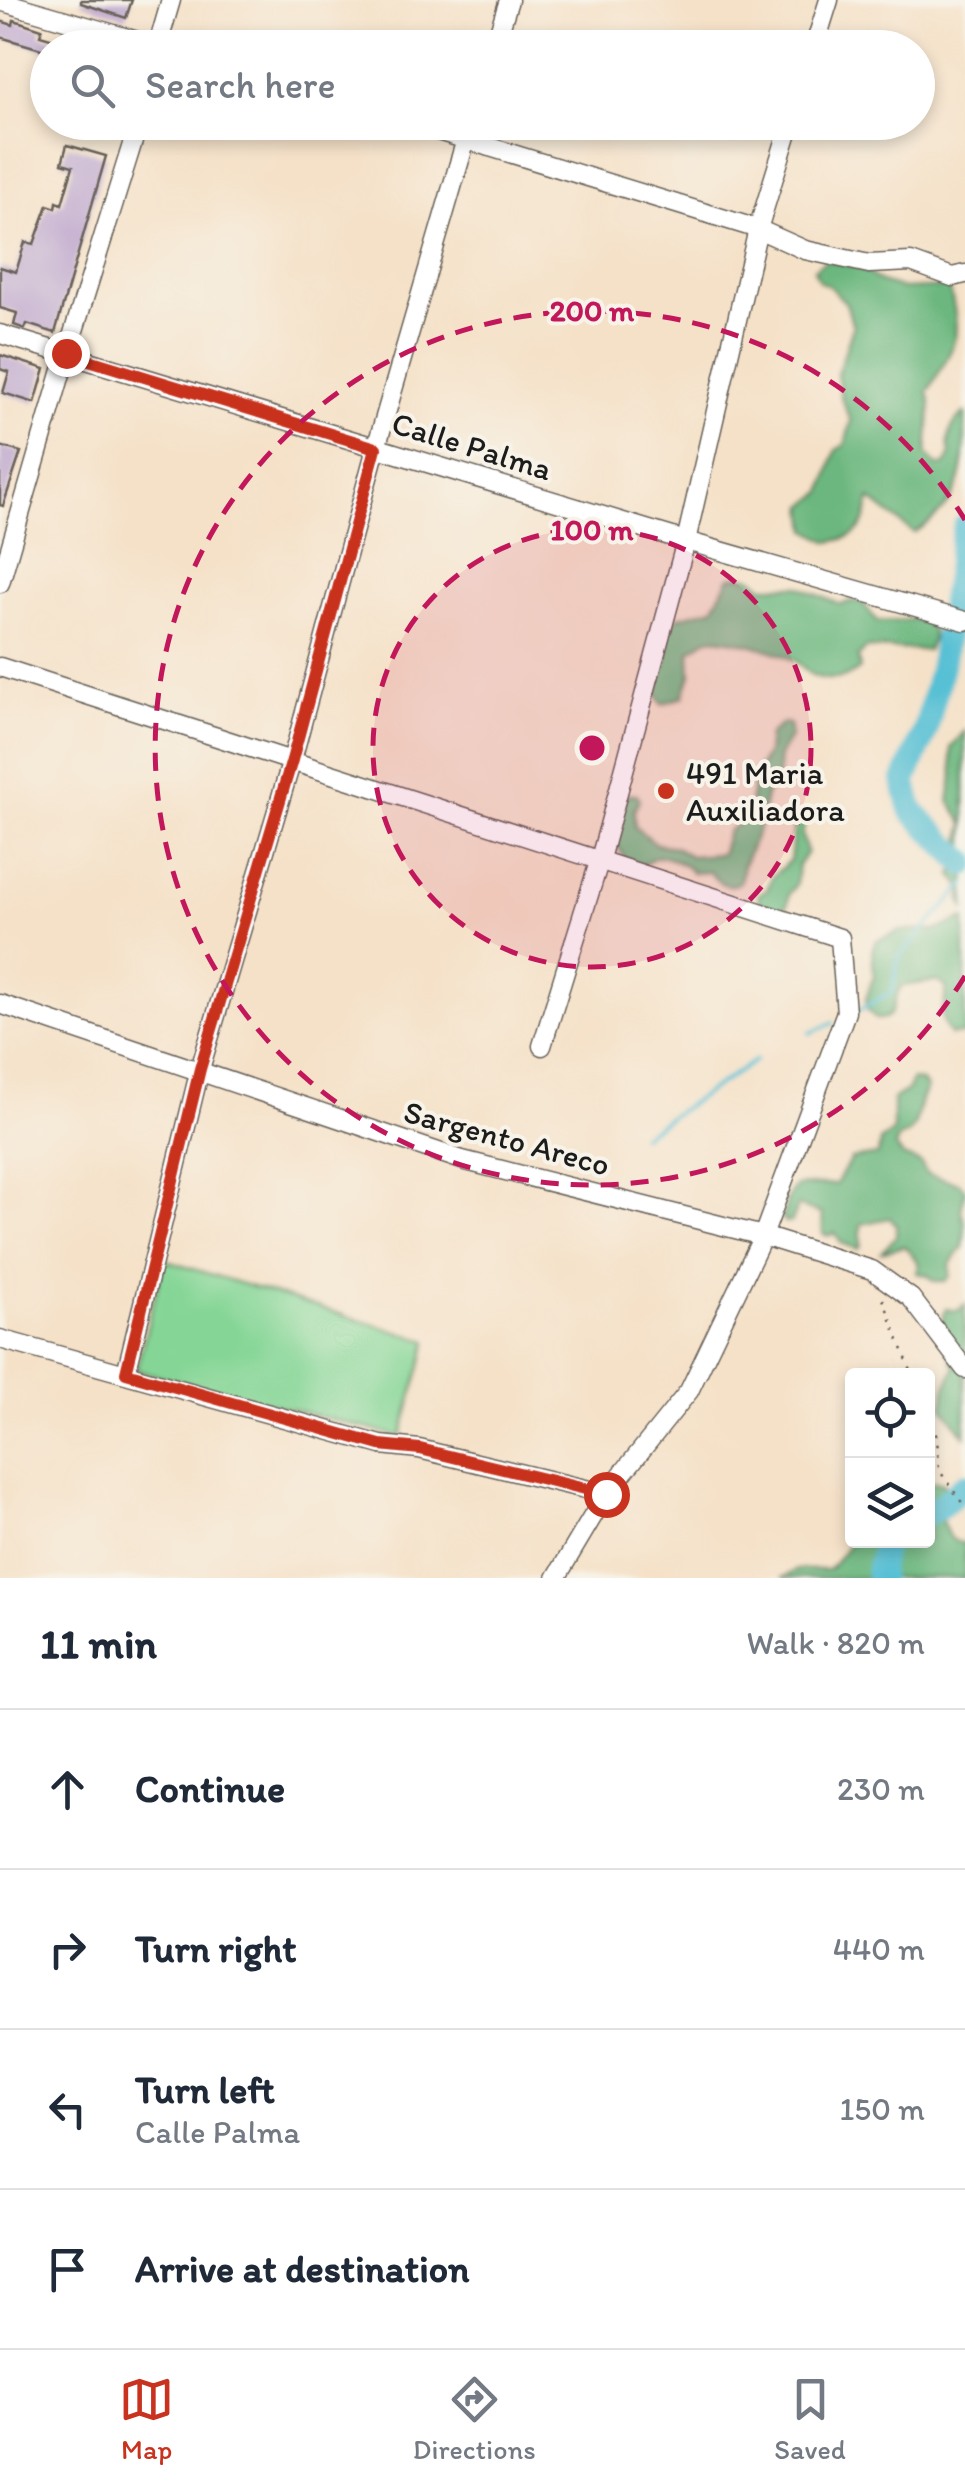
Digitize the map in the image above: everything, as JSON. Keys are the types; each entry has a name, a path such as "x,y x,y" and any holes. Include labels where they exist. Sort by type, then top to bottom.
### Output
{"street":[{"path":"163,30 171,0"},
{"path":"500,30 509,0"},
{"path":"820,30 829,0"},
{"path":"0,1 100,30"},
{"path":"0,583 66,353 133,140"},
{"path":"126,1373 200,1069 292,760 376,448 465,140"},
{"path":"495,140 758,228 805,250 869,264 910,262 952,277 965,274"},
{"path":"542,1046 600,859 686,541 758,228 785,140"},
{"name":"Calle Palma","path":"0,334 686,541 965,620"},
{"path":"0,667 840,938 846,1012 763,1236 689,1391 606,1494 556,1578"},
{"name":"Sargento Areco","path":"0,1004 462,1160 763,1236 872,1270 911,1298 965,1369"},
{"path":"0,1339 380,1445 420,1449 606,1494"}],"path":[{"path":"872,1270 910,1368"},
{"path":"935,1434 939,1470 965,1507"}],"green space":[{"path":"826,260 861,268 881,282 903,289 949,287 956,332 928,392 931,404 927,454 938,466 945,465 950,455 951,431 965,413 962,468 953,496 914,533 870,499 863,525 848,537 829,542 808,530 805,506 823,492 836,450 845,445 851,421 841,398 837,374 853,327 846,303 819,281 814,269"},
{"path":"742,576 763,586 798,586 841,605 862,602 877,621 918,620 931,628 933,639 927,650 866,648 858,657 860,669 832,679 814,676 795,661 765,649 709,638 690,651 691,674 683,697 662,704 656,693 666,659 661,648 663,635 678,617 713,608 730,577"},
{"path":"783,723 789,724 791,736 779,756 777,780 766,795 760,826 740,882 723,884 710,872 693,873 661,857 642,866 625,860 614,839 625,795 637,794 635,827 656,844 675,847 690,856 721,854 728,831 748,816 755,774 767,753 769,735"},
{"path":"965,731 965,908 961,901 963,889 952,875 964,824 949,800 953,777 951,747"},
{"path":"800,816 806,818 802,835 807,852 798,866 787,906 776,911 760,906 758,895 790,860 795,820"},
{"path":"965,918 965,1034 950,1035 946,1028 946,987 937,981 902,986 892,1012 876,1019 868,1010 866,998 874,975 872,951 876,941 899,931 937,930"},
{"path":"912,1080 921,1081 927,1089 912,1130 899,1138 895,1146 903,1156 921,1163 926,1174 960,1183 965,1190 961,1211 965,1224 963,1247 950,1265 946,1281 934,1281 917,1273 919,1264 905,1246 882,1252 896,1236 896,1224 890,1218 861,1224 858,1249 841,1243 835,1233 823,1234 822,1214 798,1206 791,1222 785,1223 782,1218 796,1186 836,1184 851,1159 878,1155 880,1141 893,1132 893,1099 907,1091"},
{"path":"164,1260 428,1341 401,1437 136,1370"},
{"path":"965,1304 965,1436 943,1407 945,1389 955,1368 942,1323 946,1309 958,1311"},
{"path":"935,1482 941,1482 953,1494 940,1515 951,1538 965,1543 965,1578 782,1578 797,1570 829,1570 846,1548 935,1548"}],"building":[{"path":"81,0 132,0 126,18"},
{"path":"14,20 42,29 30,30 30,46 0,37 0,21 13,25"},
{"path":"67,145 106,156 55,333 27,324 25,329 14,325 17,313 0,308 0,267 16,272 25,242 34,244 48,205 56,208 57,202 62,204 73,166 62,163"},
{"path":"0,355 45,369 35,403 3,393 9,372 0,369"},
{"path":"0,446 21,452 3,506 0,505"}],"waterway":[{"path":"965,527 941,668 926,729 904,782 912,811 965,863"},
{"path":"851,1014 892,992 899,957 965,885"},
{"path":"810,1033 833,1023"},
{"path":"641,1136 756,1060"},
{"path":"935,1509 965,1485"},
{"path":"879,1578 884,1548"}],"place":[{"name":"491 Maria Auxiliadora","path":"666,791"}],"route":[{"path":"66,353 376,448 292,760 200,1069 126,1373 380,1445 420,1449 606,1494"}]}
